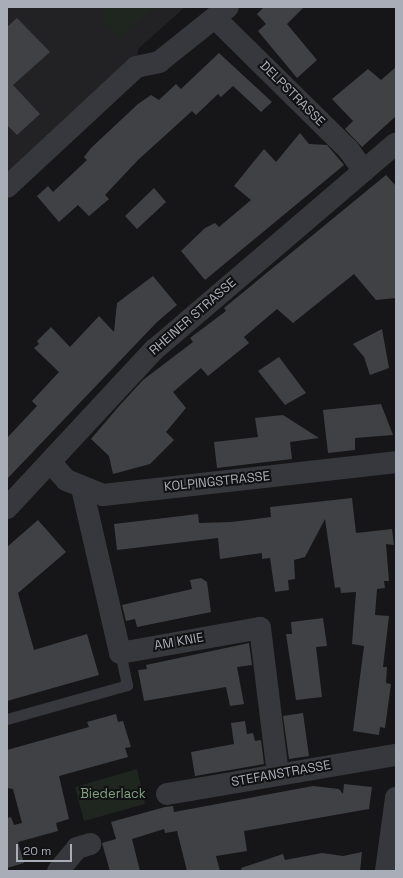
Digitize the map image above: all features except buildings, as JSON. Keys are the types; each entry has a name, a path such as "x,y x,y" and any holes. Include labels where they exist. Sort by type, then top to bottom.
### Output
{"street":[{"path":"7,187 74,117 136,67 159,62 222,13"},
{"name":"DELPSTRASSE","path":"222,13 348,149 364,172"},
{"name":"RHEINER STRASSE","path":"9,501 50,462 154,350 396,144"},
{"name":"KOLPINGSTRASSE","path":"50,462 66,480 82,488 103,495 396,462"},
{"path":"82,488 120,653"},
{"name":"AM KNIE","path":"120,653 260,628 278,774"},
{"name":"STEFANSTRASSE","path":"167,794 396,755"},
{"path":"386,871 396,798"},
{"path":"58,871 77,848 90,844"}],"lane":[{"path":"7,719 127,685 120,653"}],"shaded area":[{"path":"7,7 185,7 138,49 136,67 77,107 7,172"}],"green space":[{"path":"103,7 153,7 120,38 101,20"},
{"name":"Biederlack","path":"137,769 145,804 84,821 75,787"}]}
